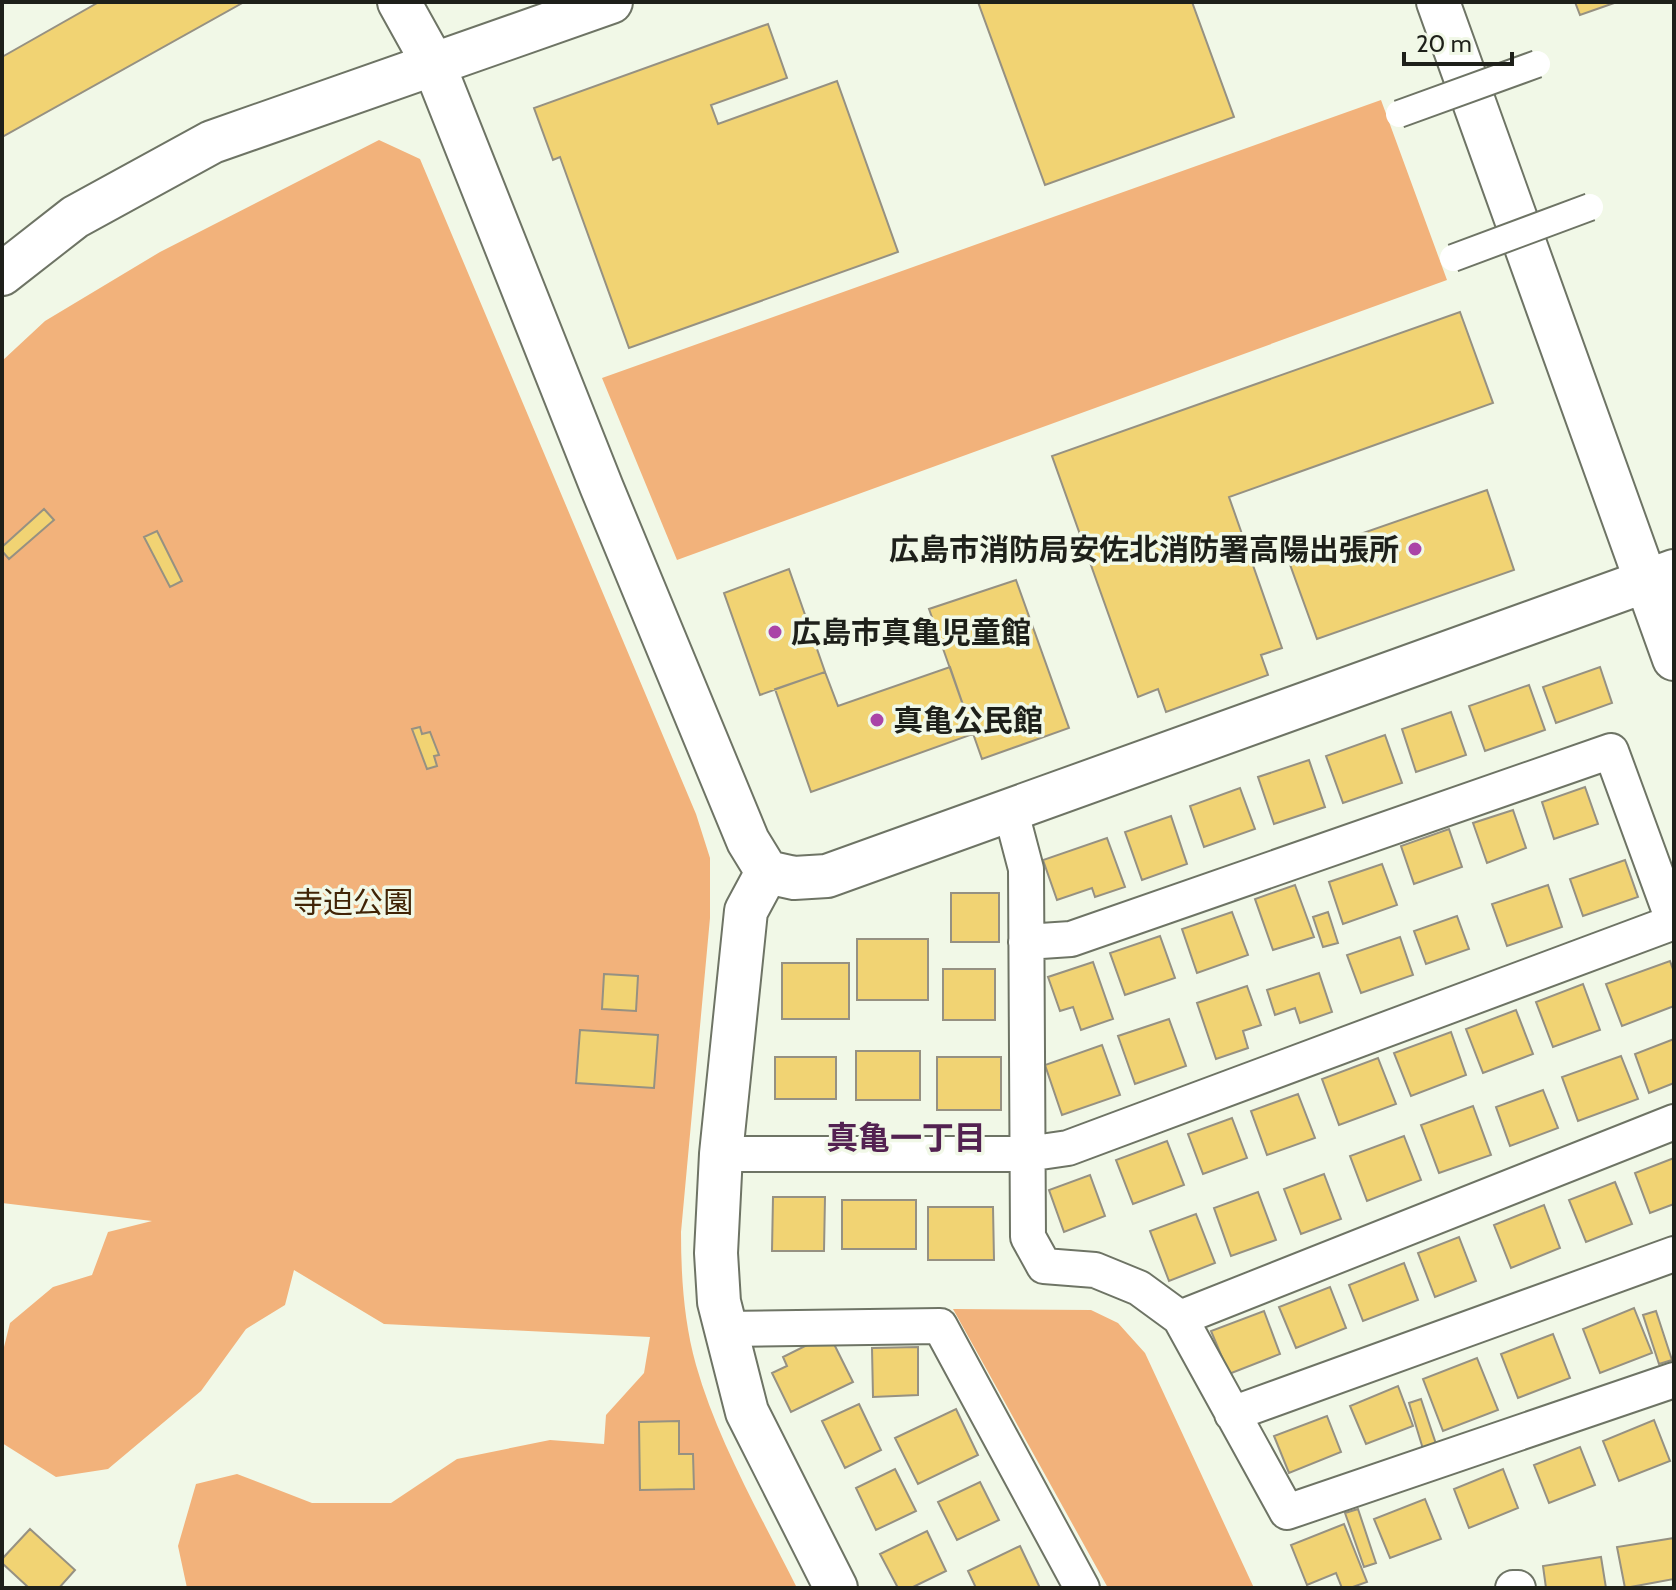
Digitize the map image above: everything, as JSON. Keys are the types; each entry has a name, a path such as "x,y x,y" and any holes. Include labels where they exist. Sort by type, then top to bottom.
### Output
{"street":[{"path":"399,2 434,65 608,503 748,841 767,872 794,878 827,876 1660,576"},
{"path":"2,274 75,217 212,142 611,2"},
{"path":"1438,2 1660,576 1674,659"},
{"path":"1399,114 1537,64"},
{"path":"1453,258 1590,207"},
{"path":"721,1154 1027,1154 1068,1148 1674,922 1611,751 1071,939 1026,942"},
{"path":"1011,812 1026,869 1028,1237 1044,1266 1095,1270 1139,1288 1180,1318 1287,1512 1674,1380"},
{"path":"767,872 746,911 721,1154 716,1253 719,1302 747,1412 836,1588"},
{"path":"1180,1318 1674,1122"},
{"path":"1232,1414 1674,1254"},
{"path":"725,1329 940,1326 1082,1588"}],"green space":[{"path":"1381,100 1447,280 677,560 602,378"},
{"name":"寺迫公園","path":"379,140 420,159 696,814 710,858 710,918 681,1232 686,1316 696,1365 716,1422 797,1588 187,1588 178,1546 196,1484 237,1474 312,1503 391,1503 457,1459 550,1440 604,1444 606,1415 644,1373 650,1337 384,1324 294,1270 285,1305 246,1329 201,1391 108,1469 56,1477 2,1443 2,1355 10,1323 53,1287 92,1275 108,1232 152,1221 2,1203 2,361 45,321 160,252"},
{"path":"953,1309 1091,1310 1118,1323 1145,1353 1254,1588 1108,1588"}],"building":[{"path":"99,2 244,2 2,137 2,57"},
{"path":"978,2 1192,2 1234,117 1045,185"},
{"path":"1575,2 1617,2 1580,15"},
{"path":"768,24 787,78 711,105 718,124 837,81 898,252 629,348 560,157 553,160 534,108"},
{"path":"1460,312 1493,403 1229,497 1282,648 1261,655 1268,675 1166,712 1158,689 1138,697 1052,456"},
{"path":"1487,490 1514,570 1317,639 1288,559"},
{"path":"44,509 54,520 9,559 2,547"},
{"path":"157,531 182,581 170,587 144,537"},
{"name":"広島市真亀児童館","path":"789,569 825,672 760,695 724,593"},
{"path":"1016,580 1069,728 982,759 929,609"},
{"name":"真亀公民館","path":"950,667 973,734 811,792 775,689 825,672 838,706"},
{"path":"1600,667 1612,703 1556,723 1543,687"},
{"path":"1529,685 1545,730 1485,751 1469,706"},
{"path":"1451,712 1466,755 1416,772 1402,729"},
{"path":"420,727 422,734 430,732 439,755 434,756 437,766 427,769 412,729"},
{"path":"1385,735 1402,783 1343,803 1326,756"},
{"path":"1309,760 1325,807 1274,824 1258,777"},
{"path":"1585,787 1598,824 1554,839 1542,802"},
{"path":"1240,788 1255,829 1204,847 1190,806"},
{"path":"1513,810 1526,848 1487,863 1473,823"},
{"path":"1171,816 1187,864 1142,880 1125,832"},
{"path":"1449,829 1462,867 1414,884 1401,846"},
{"path":"1107,838 1125,887 1095,897 1092,888 1057,900 1043,860"},
{"path":"1625,860 1638,897 1583,916 1570,879"},
{"path":"1382,864 1397,905 1343,924 1329,882"},
{"path":"1295,885 1314,937 1273,950 1255,899"},
{"path":"1548,885 1562,927 1507,946 1492,904"},
{"path":"951,893 999,893 999,942 951,942"},
{"path":"1232,912 1248,955 1197,973 1182,929"},
{"path":"1328,912 1338,943 1323,947 1313,917"},
{"path":"1457,916 1469,949 1426,964 1414,931"},
{"path":"1160,936 1175,978 1125,995 1110,953"},
{"path":"1400,937 1413,975 1361,993 1347,955"},
{"path":"857,939 928,939 928,1000 857,1000"},
{"path":"1670,961 1674,972 1674,1006 1622,1026 1606,984"},
{"path":"1093,962 1113,1019 1081,1030 1073,1007 1060,1011 1048,977"},
{"path":"782,963 849,963 849,1019 782,1019"},
{"path":"943,969 995,969 995,1020 943,1020"},
{"path":"1319,973 1332,1012 1300,1023 1295,1008 1275,1015 1267,990"},
{"path":"604,974 638,976 636,1011 602,1009"},
{"path":"1583,984 1600,1030 1553,1047 1536,1002"},
{"path":"1247,986 1261,1025 1243,1031 1248,1048 1216,1059 1197,1003"},
{"path":"1516,1010 1533,1054 1483,1073 1466,1029"},
{"path":"1169,1019 1186,1066 1135,1084 1118,1036"},
{"path":"580,1030 658,1035 654,1088 576,1083"},
{"path":"1451,1032 1466,1075 1411,1096 1394,1053"},
{"path":"1674,1039 1674,1083 1649,1093 1635,1054"},
{"path":"1102,1045 1120,1095 1062,1115 1045,1065"},
{"path":"856,1051 920,1051 920,1100 856,1100"},
{"path":"1621,1056 1638,1099 1578,1121 1562,1077"},
{"path":"775,1057 836,1057 836,1099 775,1099"},
{"path":"937,1057 1001,1057 1001,1110 937,1110"},
{"path":"1378,1058 1396,1104 1339,1125 1322,1079"},
{"path":"1543,1090 1558,1128 1510,1146 1496,1107"},
{"path":"1298,1094 1315,1138 1267,1155 1251,1111"},
{"path":"1473,1106 1491,1155 1439,1173 1421,1125"},
{"path":"1232,1118 1247,1158 1203,1174 1188,1134"},
{"path":"1404,1136 1421,1180 1367,1201 1350,1156"},
{"path":"1167,1141 1184,1185 1133,1204 1116,1160"},
{"path":"1674,1158 1674,1204 1650,1213 1635,1173"},
{"path":"1324,1174 1341,1219 1301,1234 1284,1189"},
{"path":"1090,1175 1105,1216 1064,1232 1049,1190"},
{"path":"1615,1182 1632,1224 1586,1242 1569,1200"},
{"path":"1258,1192 1276,1240 1231,1256 1214,1208"},
{"path":"773,1197 825,1197 824,1251 772,1251"},
{"path":"842,1200 916,1200 916,1249 842,1249"},
{"path":"1544,1205 1560,1248 1511,1268 1494,1225"},
{"path":"928,1207 993,1207 994,1260 928,1260"},
{"path":"1196,1214 1215,1263 1169,1281 1150,1231"},
{"path":"1459,1237 1476,1281 1435,1297 1418,1253"},
{"path":"1404,1263 1418,1300 1363,1321 1349,1285"},
{"path":"1330,1287 1346,1328 1296,1348 1279,1307"},
{"path":"1634,1308 1652,1353 1600,1373 1583,1329"},
{"path":"1264,1311 1280,1354 1229,1374 1211,1331"},
{"path":"1656,1311 1672,1360 1659,1364 1643,1315"},
{"path":"829,1334 853,1382 791,1412 772,1373 787,1366 783,1357"},
{"path":"1553,1334 1570,1378 1518,1398 1501,1354"},
{"path":"918,1347 918,1395 873,1397 872,1348"},
{"path":"1477,1358 1498,1410 1443,1431 1423,1379"},
{"path":"1398,1386 1413,1426 1366,1444 1350,1406"},
{"path":"1421,1399 1436,1444 1423,1449 1409,1403"},
{"path":"859,1404 881,1450 845,1468 822,1421"},
{"path":"956,1409 978,1455 918,1484 895,1438"},
{"path":"1327,1416 1341,1452 1289,1473 1274,1436"},
{"path":"1654,1420 1670,1461 1619,1481 1603,1441"},
{"path":"679,1421 679,1454 693,1454 694,1489 640,1490 639,1422"},
{"path":"1580,1447 1595,1485 1549,1503 1534,1465"},
{"path":"895,1469 916,1511 876,1530 856,1488"},
{"path":"1503,1469 1518,1508 1469,1528 1454,1489"},
{"path":"980,1482 999,1520 957,1540 938,1502"},
{"path":"1425,1499 1441,1539 1390,1558 1374,1519"},
{"path":"1358,1509 1376,1563 1364,1567 1345,1513"},
{"path":"1344,1524 1367,1582 1342,1588 1336,1573 1307,1585 1291,1545"},
{"path":"30,1529 75,1570 59,1588 29,1588 2,1563 2,1559"},
{"path":"927,1531 946,1571 911,1588 898,1588 880,1554"},
{"path":"1674,1538 1674,1579 1625,1588 1617,1547"},
{"path":"1020,1546 1040,1588 976,1588 968,1571"},
{"path":"1601,1557 1606,1588 1546,1588 1543,1566"}],"place":[{"name":"広島市消防局安佐北消防署高陽出張所","path":"1415,549"},
{"name":"広島市真亀児童館","path":"775,632"},
{"name":"真亀公民館","path":"877,720"}],"district":[{"name":"真亀一丁目","path":"906,1137"}]}
